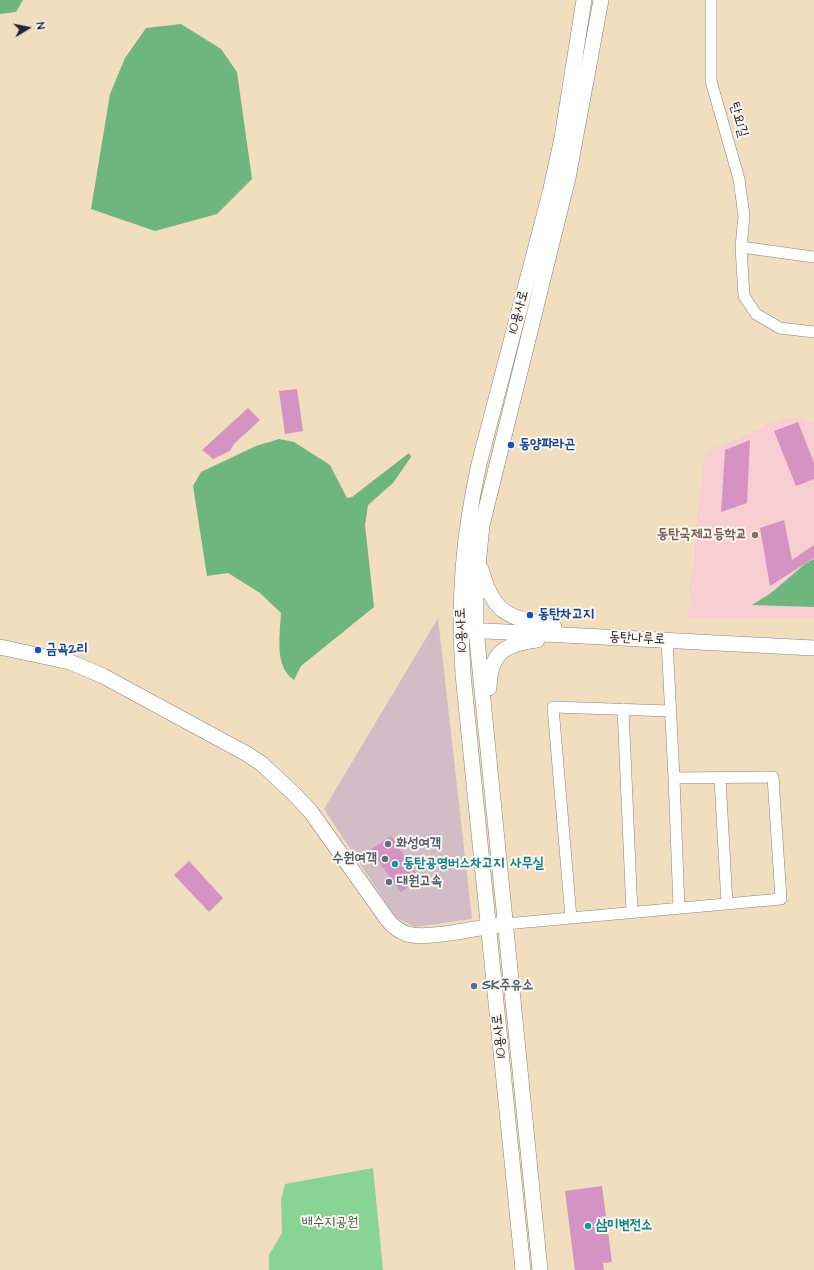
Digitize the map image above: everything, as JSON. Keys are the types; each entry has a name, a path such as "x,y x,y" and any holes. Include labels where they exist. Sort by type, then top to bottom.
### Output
{"street":[{"name":"10용사로","path":"524,1270 460,629 463,553 470,504 481,456 550,193 562,138 584,0"},
{"name":"10용사로","path":"540,1270 476,630 476,599 482,525 568,178 600,0"},
{"name":"탄요1길","path":"711,0 711,80 739,179 744,216 741,246 744,296 756,314 780,328 814,332"},
{"path":"741,246 814,257"},
{"path":"479,552 481,568 490,594 495,603 507,614 518,619 594,636"},
{"name":"동탄나루로","path":"460,629 814,648"},
{"path":"492,785 495,754 489,690 489,671 495,659 510,645 521,642 570,636 594,636"},
{"path":"667,640 679,908"},
{"path":"0,648 80,665 248,754 285,785 311,812 387,919 400,930 412,935 425,935 505,924 780,899 773,777 674,778"},
{"path":"572,918 553,707 670,711"},
{"path":"623,709 632,912"},
{"path":"720,778 727,904"}],"shaded area":[{"name":"동탄국제고등학교","path":"787,417 814,422 814,619 687,618 705,452"},
{"path":"438,618 472,919 415,927 395,917 324,809"}],"green space":[{"path":"0,0 23,0 16,12 0,14"},
{"path":"181,24 221,49 237,72 252,179 217,214 155,231 91,209 110,94 125,58 146,28"},
{"path":"279,439 294,442 330,465 347,498 352,497 409,453 411,457 393,483 368,505 365,525 374,607 301,666 294,680 283,667 281,659 279,640 281,613 260,593 228,573 207,576 193,486 201,472 256,446"},
{"path":"814,559 814,607 752,605 771,593 805,564"},
{"name":"배수지공원","path":"373,1168 383,1270 269,1270 269,1255 282,1233 281,1200 285,1184"}],"building":[{"path":"297,389 303,431 285,434 279,391"},
{"path":"248,408 260,420 234,444 230,451 213,459 202,450"},
{"path":"798,422 814,463 814,479 796,486 774,431"},
{"path":"750,440 747,503 721,512 725,450"},
{"path":"784,520 792,560 814,545 814,558 770,586 760,528"},
{"name":"동탄공영버스차고지 사무실","path":"391,836 420,879 401,892 370,850"},
{"path":"189,861 223,898 209,912 174,875"},
{"name":"삼미변전소","path":"602,1186 612,1262 603,1263 604,1270 575,1270 565,1191"}],"place":[{"name":"동양파라곤","path":"511,445"},
{"name":"동탄국제고등학교","path":"755,535"},
{"name":"동탄차고지","path":"530,615"},
{"name":"금곡2리","path":"38,650"},
{"name":"화성여객","path":"388,844"},
{"name":"수원여객","path":"385,859"},
{"name":"동탄공영버스차고지 사무실","path":"395,864"},
{"name":"대원고속","path":"389,882"},
{"name":"SK주유소","path":"474,986"},
{"name":"삼미변전소","path":"588,1226"}]}
